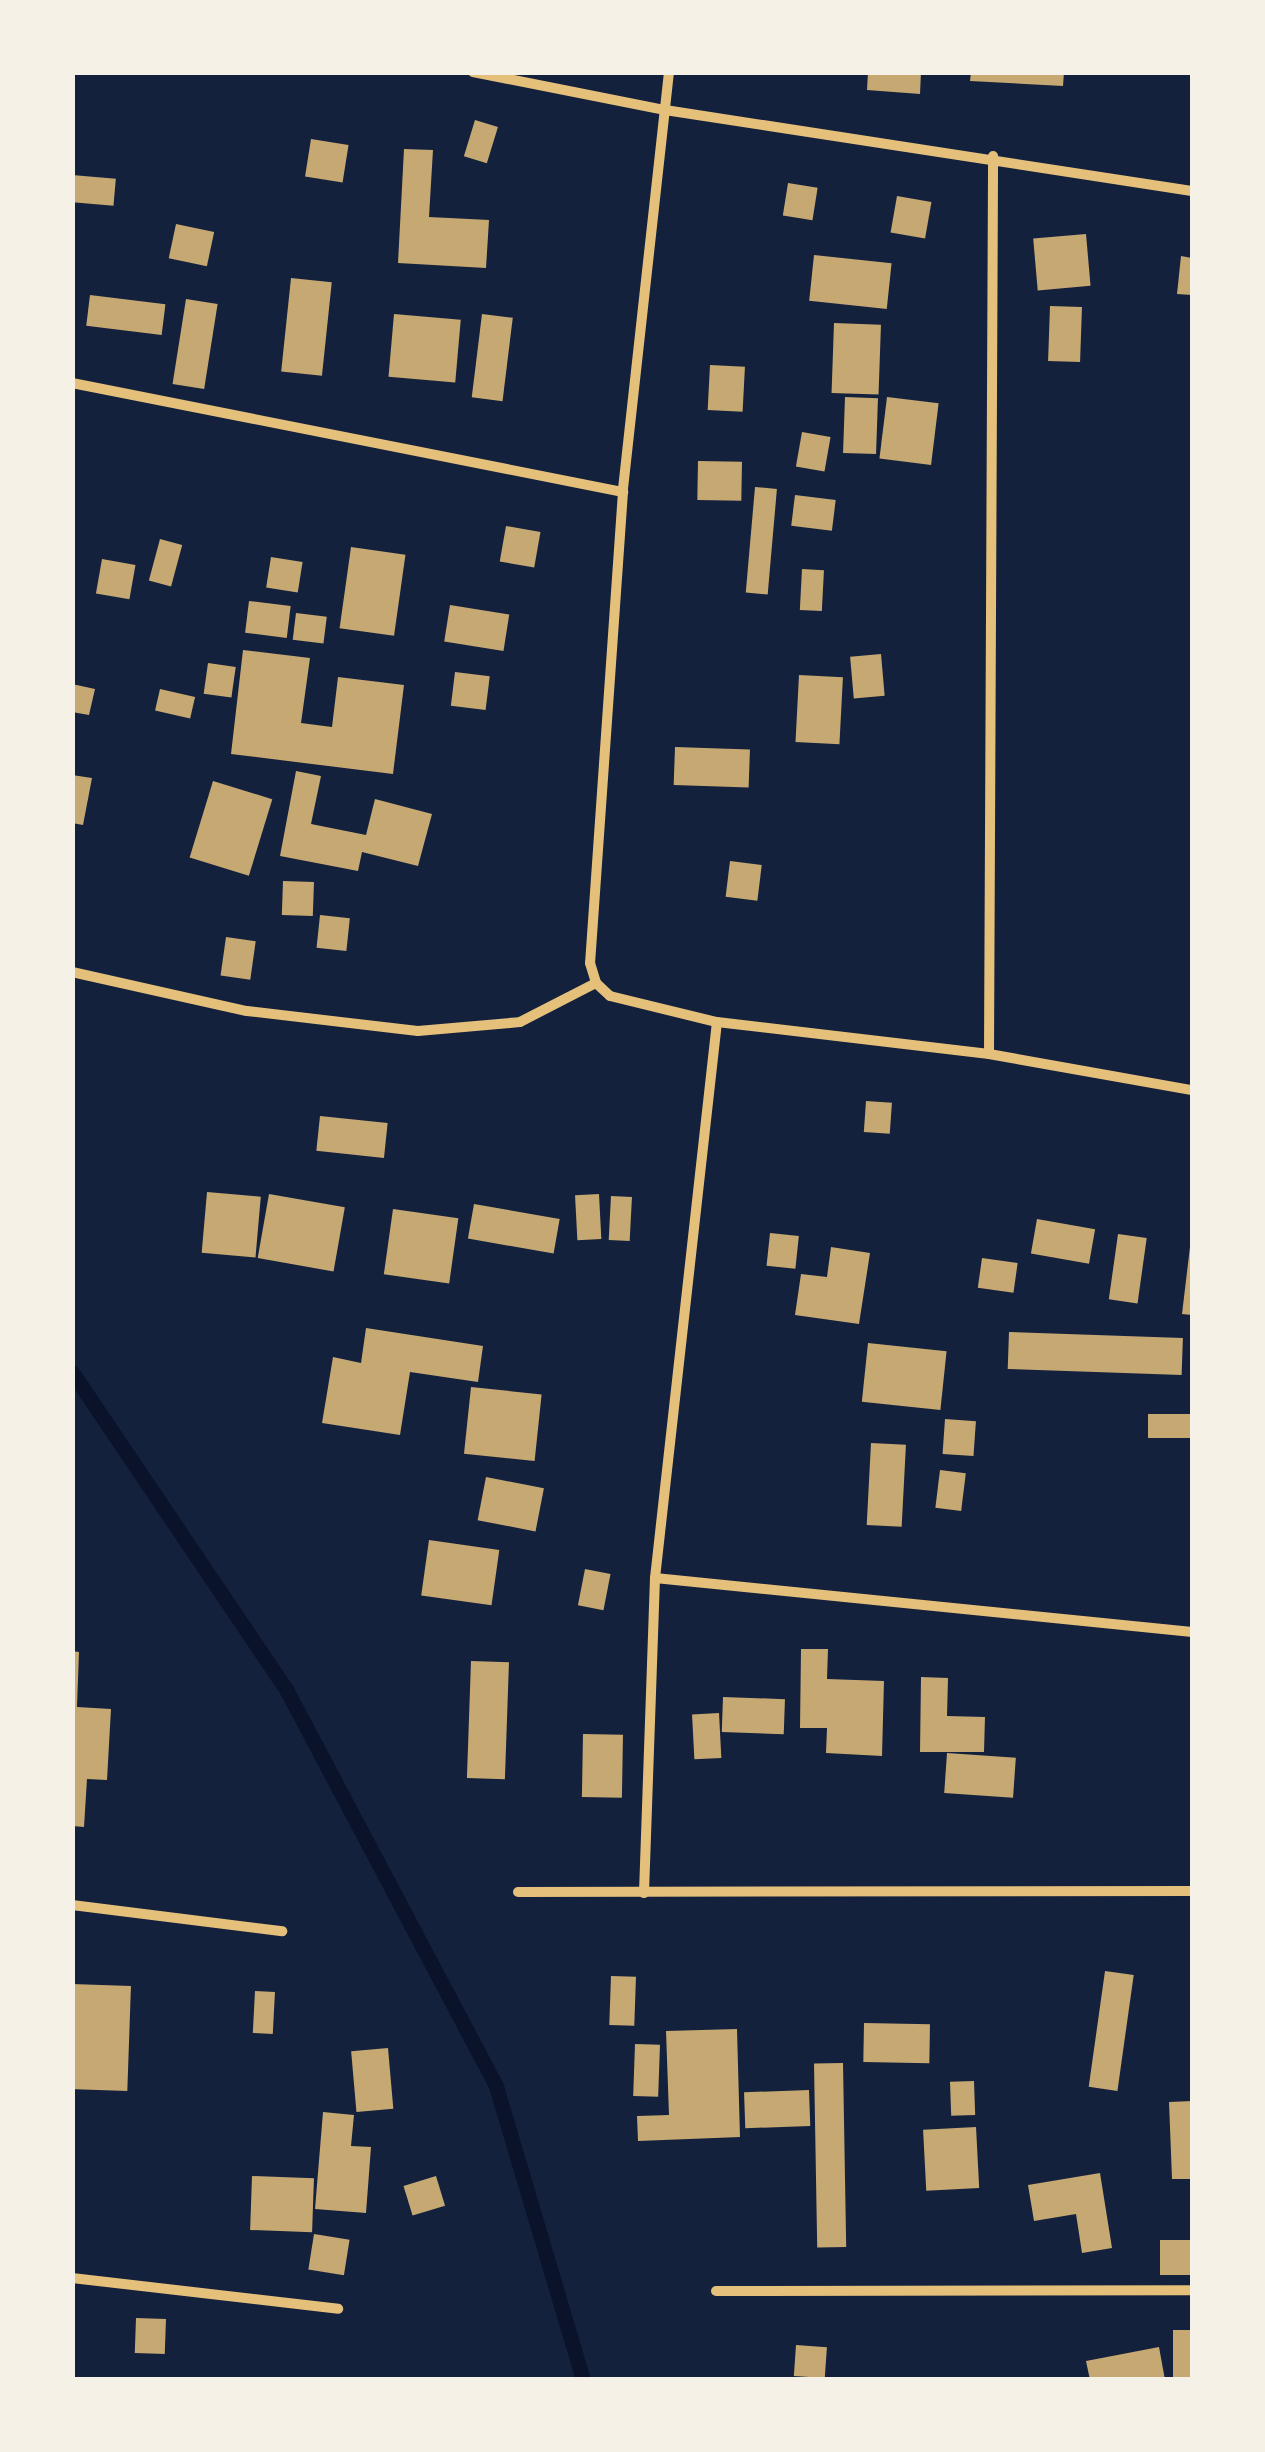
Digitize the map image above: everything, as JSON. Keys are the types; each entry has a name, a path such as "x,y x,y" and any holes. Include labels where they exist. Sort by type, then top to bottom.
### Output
{"street":[{"path":"473,72 665,110 994,156 1192,191"},
{"path":"669,72 623,492 590,963 596,983 610,996 717,1022 989,1054 1192,1090"},
{"path":"989,1054 994,156"},
{"path":"72,383 623,492"},
{"path":"72,972 247,1011 418,1031 520,1022 596,983"},
{"path":"644,1894 655,1578 717,1022"},
{"path":"655,1578 1192,1632"},
{"path":"518,1892 1192,1891"},
{"path":"72,1905 282,1931"},
{"path":"72,2278 338,2309"},
{"path":"716,2291 1192,2290"}],"building":[{"path":"868,72 921,72 920,94 867,90"},
{"path":"971,72 1064,72 1063,86 970,81"},
{"path":"475,120 498,127 487,163 464,156"},
{"path":"311,139 349,145 343,182 305,177"},
{"path":"404,149 433,150 429,217 489,220 486,268 398,263"},
{"path":"72,175 116,179 113,206 72,202"},
{"path":"788,183 818,188 812,220 783,216"},
{"path":"897,196 931,202 925,239 891,232"},
{"path":"176,224 214,232 207,266 169,258"},
{"path":"1086,234 1091,286 1038,290 1033,239"},
{"path":"814,255 892,263 887,309 809,301"},
{"path":"1181,256 1192,258 1192,295 1177,294"},
{"path":"291,278 332,282 322,376 281,371"},
{"path":"90,295 165,304 162,335 86,326"},
{"path":"186,299 218,304 204,389 173,384"},
{"path":"1050,306 1082,307 1080,362 1048,361"},
{"path":"394,314 461,320 455,383 389,377"},
{"path":"482,314 513,318 503,401 472,397"},
{"path":"834,323 881,325 879,395 832,393"},
{"path":"710,365 745,367 743,412 708,410"},
{"path":"845,397 878,398 876,454 843,453"},
{"path":"887,397 939,403 931,465 879,459"},
{"path":"802,432 831,437 824,472 796,466"},
{"path":"698,461 742,462 741,501 697,500"},
{"path":"755,487 777,489 768,595 746,593"},
{"path":"795,495 836,500 832,531 791,526"},
{"path":"506,526 540,532 534,568 500,561"},
{"path":"160,539 182,545 171,586 149,581"},
{"path":"351,547 405,555 394,636 340,628"},
{"path":"271,557 303,562 298,593 266,588"},
{"path":"102,559 135,565 129,599 96,593"},
{"path":"802,569 824,570 822,611 800,610"},
{"path":"249,601 291,606 287,638 245,633"},
{"path":"450,605 509,614 503,651 444,642"},
{"path":"296,613 327,617 323,644 293,640"},
{"path":"243,650 310,658 301,723 332,727 338,677 404,685 393,774 231,754"},
{"path":"881,654 885,696 854,699 850,657"},
{"path":"208,663 236,667 231,698 204,694"},
{"path":"455,672 490,676 486,710 451,706"},
{"path":"799,675 843,677 839,744 795,742"},
{"path":"72,684 95,689 89,715 72,712"},
{"path":"160,689 195,697 190,719 155,710"},
{"path":"675,747 750,750 749,788 674,785"},
{"path":"296,771 321,776 311,824 366,835 375,799 432,814 418,866 362,852 358,871 280,856"},
{"path":"72,775 92,778 83,825 72,823"},
{"path":"213,781 272,799 249,876 190,858"},
{"path":"730,861 762,865 757,901 726,897"},
{"path":"283,881 314,882 313,916 282,915"},
{"path":"320,915 350,918 346,951 317,948"},
{"path":"226,937 256,941 250,980 221,976"},
{"path":"866,1101 892,1103 890,1134 864,1132"},
{"path":"320,1116 388,1123 384,1158 316,1151"},
{"path":"207,1192 261,1197 255,1257 202,1253"},
{"path":"269,1194 345,1207 334,1271 258,1258"},
{"path":"599,1194 601,1239 577,1240 575,1195"},
{"path":"611,1196 632,1197 630,1241 609,1240"},
{"path":"474,1204 560,1219 554,1254 468,1238"},
{"path":"393,1209 458,1218 449,1284 384,1274"},
{"path":"1037,1219 1095,1229 1089,1264 1031,1253"},
{"path":"770,1233 799,1236 795,1269 767,1266"},
{"path":"1118,1234 1147,1238 1138,1303 1109,1299"},
{"path":"831,1247 870,1253 859,1324 795,1315 801,1274 827,1277"},
{"path":"1192,1247 1192,1315 1182,1314"},
{"path":"982,1258 1018,1263 1013,1293 978,1288"},
{"path":"366,1328 483,1346 478,1382 410,1372 400,1435 322,1423 333,1357 361,1363"},
{"path":"1009,1332 1183,1338 1182,1375 1008,1369"},
{"path":"868,1343 947,1351 940,1410 862,1402"},
{"path":"471,1387 542,1394 535,1461 464,1454"},
{"path":"1148,1414 1192,1414 1192,1438 1148,1438"},
{"path":"945,1419 976,1421 973,1456 943,1454"},
{"path":"871,1443 906,1445 902,1527 867,1525"},
{"path":"940,1470 966,1473 961,1511 935,1508"},
{"path":"486,1477 544,1488 536,1531 478,1520"},
{"path":"429,1540 499,1550 492,1605 421,1595"},
{"path":"585,1569 611,1574 603,1610 578,1605"},
{"path":"801,1649 828,1649 827,1679 884,1681 882,1756 826,1753 827,1728 800,1728"},
{"path":"72,1651 79,1652 77,1707 111,1709 107,1780 87,1779 84,1827 72,1826"},
{"path":"471,1661 509,1662 505,1779 467,1778"},
{"path":"921,1677 948,1678 947,1716 985,1717 984,1752 920,1752"},
{"path":"723,1697 785,1699 784,1734 722,1732"},
{"path":"719,1713 721,1758 694,1759 692,1714"},
{"path":"583,1734 623,1735 622,1798 582,1797"},
{"path":"947,1753 1016,1758 1013,1798 944,1793"},
{"path":"1105,1971 1134,1975 1117,2091 1089,2087"},
{"path":"611,1976 636,1977 634,2026 609,2025"},
{"path":"72,1984 131,1986 127,2091 72,2089"},
{"path":"255,1991 275,1992 273,2034 253,2033"},
{"path":"864,2023 930,2024 929,2063 863,2062"},
{"path":"737,2029 740,2137 638,2141 637,2116 669,2115 666,2031"},
{"path":"635,2044 660,2045 658,2097 633,2096"},
{"path":"388,2048 393,2109 356,2112 351,2051"},
{"path":"843,2063 846,2247 817,2247 814,2064"},
{"path":"974,2081 975,2115 951,2116 950,2082"},
{"path":"809,2090 810,2126 745,2128 744,2092"},
{"path":"1192,2101 1192,2179 1172,2179 1169,2102"},
{"path":"323,2112 354,2115 351,2146 371,2147 366,2213 315,2209"},
{"path":"976,2127 979,2188 926,2191 923,2130"},
{"path":"1100,2173 1112,2248 1082,2253 1076,2214 1034,2221 1028,2185"},
{"path":"252,2176 314,2178 312,2232 250,2230"},
{"path":"436,2176 445,2206 413,2216 403,2186"},
{"path":"314,2234 350,2240 344,2275 308,2270"},
{"path":"1160,2240 1192,2240 1192,2275 1160,2275"},
{"path":"136,2318 166,2319 165,2354 135,2353"},
{"path":"1173,2330 1192,2330 1192,2380 1173,2380"},
{"path":"796,2345 827,2347 825,2378 794,2376"},
{"path":"1159,2347 1165,2380 1090,2380 1086,2361"}],"waterway":[{"path":"72,1372 287,1691 496,2086 583,2380"}]}
